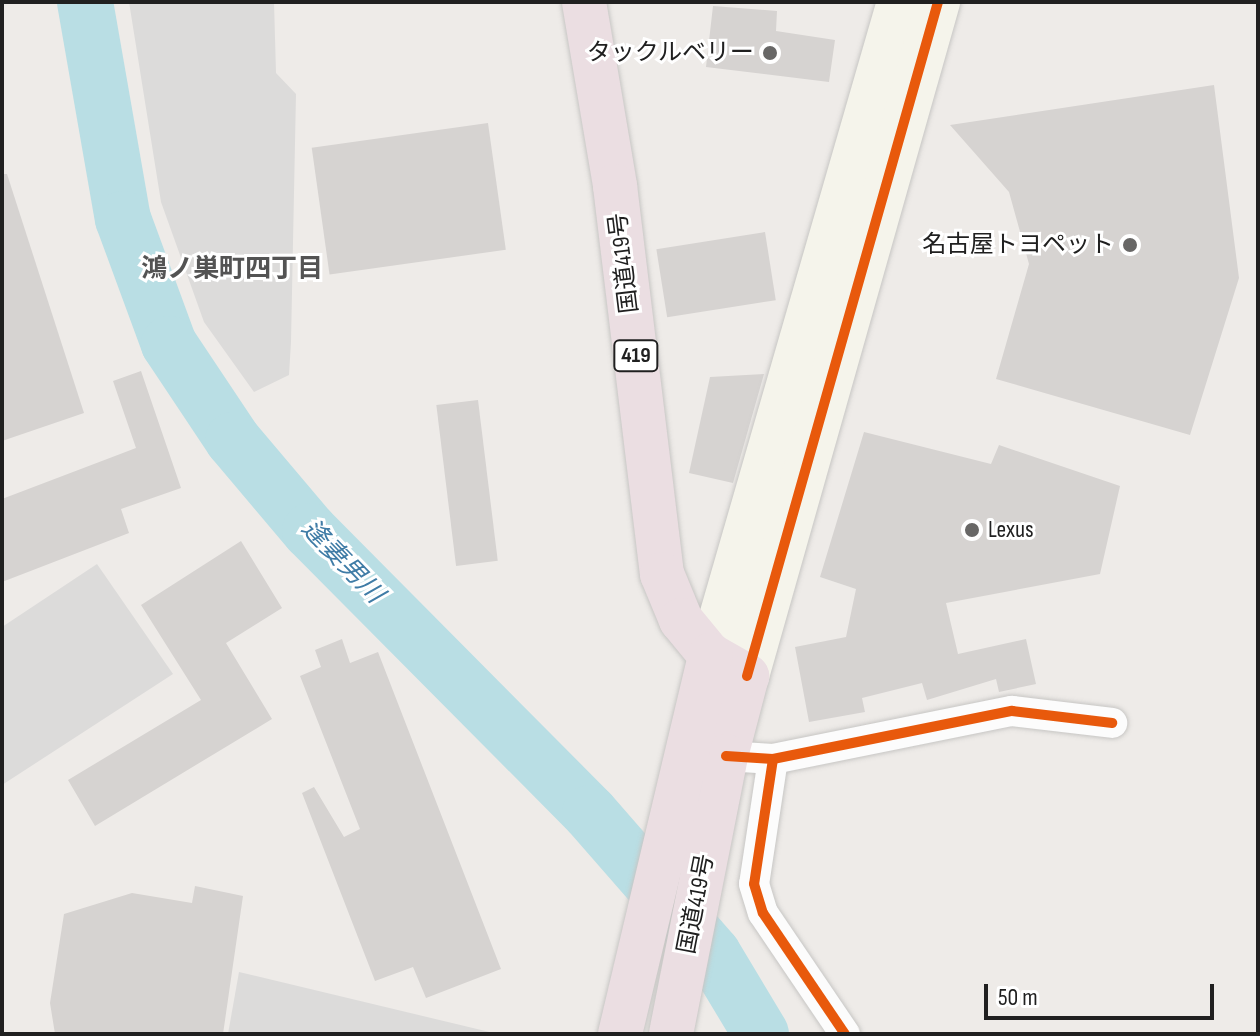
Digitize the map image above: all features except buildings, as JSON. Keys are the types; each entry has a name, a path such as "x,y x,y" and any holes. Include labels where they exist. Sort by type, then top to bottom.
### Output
{"highway":[{"name":"国道419号","path":"584,2 615,186 662,574 681,620 710,655 747,676 726,756 675,1014"},
{"name":"国道419号","path":"620,1034 636,950 710,655"}],"street":[{"path":"710,655 899,2"},
{"path":"747,676 938,2"},
{"path":"726,756 773,759 1012,711 1112,723"},
{"path":"773,759 754,884 763,913 845,1034"}],"shaded area":[{"path":"129,2 274,2 276,73 296,94 291,342 289,375 254,392 204,322 161,202"},
{"path":"97,564 173,674 2,785 2,627"},
{"path":"239,972 498,1034 228,1034"}],"waterway":[{"name":"逢妻男川","path":"85,2 123,219 169,344 233,440 310,531 590,813 713,954 761,1034"}],"cycle path":[{"path":"747,676 938,2"},
{"path":"773,759 1012,711 1112,723"},
{"path":"726,756 773,759 754,884 763,913 845,1034"}],"place":[{"name":"タックルベリー","path":"770,53"},
{"name":"名古屋トヨペット","path":"1130,245"},
{"name":"Lexus","path":"972,530"}],"district":[{"name":"鴻ノ巣町四丁目","path":"232,270"}]}
